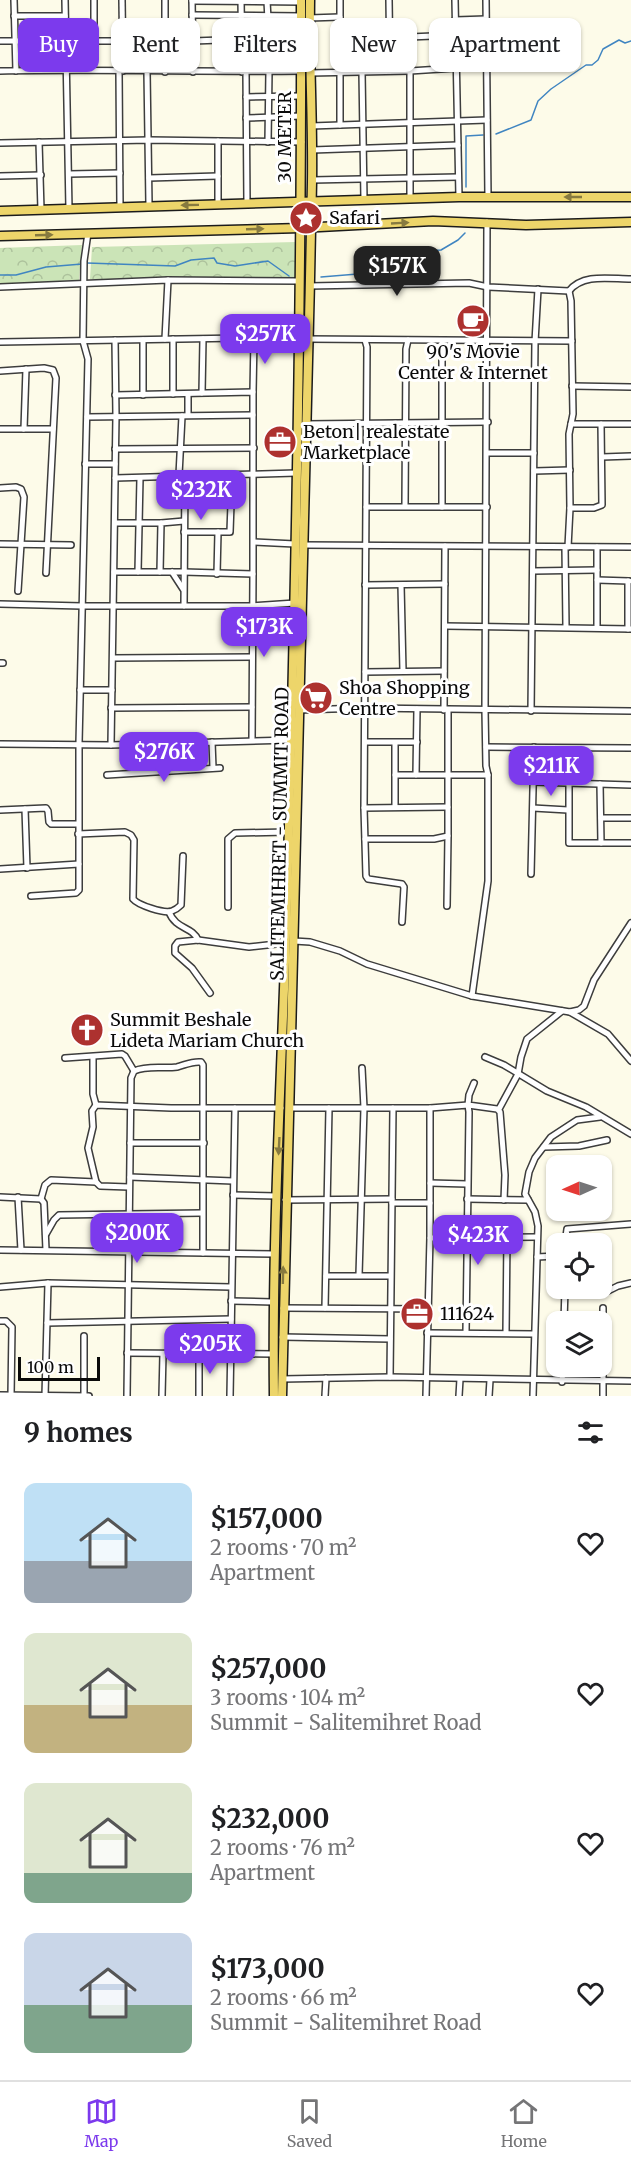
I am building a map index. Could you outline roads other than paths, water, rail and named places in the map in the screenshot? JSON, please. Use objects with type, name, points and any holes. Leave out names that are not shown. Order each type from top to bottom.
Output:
[{"type":"main road","name":"30 METER","points":[[304,1],[305,17]]},
{"type":"main road","name":"30 METER","points":[[299,280],[301,96],[306,72]]},
{"type":"main road","name":"30 METER","points":[[306,72],[312,150],[311,202]]},
{"type":"main road","points":[[0,211],[459,197],[631,197]]},
{"type":"main road","points":[[311,202],[312,228]]},
{"type":"main road","points":[[0,236],[312,228],[433,221],[526,225],[631,222]]},
{"type":"main road","name":"SALITEMIHRET - SUMMIT ROAD","points":[[302,335],[309,286],[312,228]]},
{"type":"main road","name":"SALITEMIHRET - SUMMIT ROAD","points":[[285,1108],[298,710],[299,545],[306,424],[299,280]]},
{"type":"main road","points":[[299,545],[296,473],[302,335]]},
{"type":"main road","points":[[290,939],[288,832],[298,603]]},
{"type":"main road","points":[[282,1396],[281,1198],[285,1108]]},
{"type":"main road","points":[[274,1396],[274,1254],[281,1198]]},
{"type":"street","points":[[0,71],[16,71],[14,0]]},
{"type":"street","points":[[14,16],[65,16],[65,0]]},
{"type":"street","points":[[94,0],[94,18]]},
{"type":"street","points":[[122,0],[122,18]]},
{"type":"street","points":[[165,0],[165,18]]},
{"type":"street","points":[[192,18],[192,0],[304,1]]},
{"type":"street","points":[[192,15],[340,17],[340,0]]},
{"type":"street","points":[[389,0],[390,18]]},
{"type":"street","points":[[455,0],[455,18]]},
{"type":"street","points":[[486,0],[486,18]]},
{"type":"street","points":[[241,1],[241,18]]},
{"type":"street","points":[[267,1],[268,18]]},
{"type":"street","points":[[0,41],[18,41]]},
{"type":"street","points":[[67,72],[69,209]]},
{"type":"street","points":[[120,207],[121,72]]},
{"type":"street","points":[[147,72],[149,206]]},
{"type":"street","points":[[244,72],[247,204]]},
{"type":"street","points":[[268,142],[269,72]]},
{"type":"street","points":[[340,72],[340,125]]},
{"type":"street","points":[[362,72],[364,200]]},
{"type":"street","points":[[410,72],[411,199]]},
{"type":"street","points":[[457,72],[459,197]]},
{"type":"street","points":[[487,72],[488,197]]},
{"type":"street","points":[[246,97],[301,96]]},
{"type":"street","points":[[246,118],[301,116]]},
{"type":"street","points":[[311,126],[488,120]]},
{"type":"street","points":[[0,143],[149,140],[302,142]]},
{"type":"street","points":[[218,141],[218,204]]},
{"type":"street","points":[[39,142],[40,210]]},
{"type":"street","points":[[312,150],[458,145]]},
{"type":"street","points":[[69,174],[120,173]]},
{"type":"street","points":[[0,176],[40,175]]},
{"type":"street","points":[[149,178],[218,176]]},
{"type":"street","points":[[312,180],[458,177]]},
{"type":"street","points":[[472,996],[488,881],[488,775],[485,710],[488,453],[487,222]]},
{"type":"street","points":[[31,896],[78,892],[88,359],[83,341],[84,261],[88,233]]},
{"type":"street","points":[[569,291],[574,285],[586,279],[631,279]]},
{"type":"street","points":[[0,287],[168,280],[299,280]]},
{"type":"street","points":[[165,339],[168,280]]},
{"type":"street","points":[[309,286],[469,283],[488,287],[569,291]]},
{"type":"street","points":[[531,711],[535,342],[538,290]]},
{"type":"street","points":[[566,627],[565,570],[573,419],[569,291]]},
{"type":"street","points":[[0,342],[254,338],[302,335],[365,340],[572,341]]},
{"type":"street","points":[[252,740],[254,338]]},
{"type":"street","points":[[173,339],[173,394]]},
{"type":"street","points":[[202,393],[204,339]]},
{"type":"street","points":[[111,745],[116,340]]},
{"type":"street","points":[[143,340],[143,395]]},
{"type":"street","points":[[365,340],[367,346],[364,672],[366,876],[368,879],[402,884],[404,887],[402,922]]},
{"type":"street","points":[[405,506],[406,349],[408,340]]},
{"type":"street","points":[[442,341],[442,507]]},
{"type":"street","points":[[0,371],[44,368],[53,370],[56,378],[46,573]]},
{"type":"street","points":[[24,429],[26,369]]},
{"type":"street","points":[[572,386],[631,387]]},
{"type":"street","points":[[116,395],[253,392]]},
{"type":"street","points":[[184,606],[184,505],[181,448],[188,394]]},
{"type":"street","points":[[87,417],[253,415]]},
{"type":"street","points":[[306,424],[488,422]]},
{"type":"street","points":[[571,424],[631,424]]},
{"type":"street","points":[[570,508],[594,508],[602,505],[601,424]]},
{"type":"street","points":[[0,429],[53,429]]},
{"type":"street","points":[[115,449],[254,448]]},
{"type":"street","points":[[488,453],[534,453]]},
{"type":"street","points":[[602,457],[631,456]]},
{"type":"street","points":[[85,464],[116,464]]},
{"type":"street","points":[[534,471],[570,470]]},
{"type":"street","points":[[116,478],[296,473]]},
{"type":"street","points":[[184,532],[231,530],[232,474]]},
{"type":"street","points":[[138,572],[140,478]]},
{"type":"street","points":[[0,488],[16,487],[21,489],[24,497],[18,591]]},
{"type":"street","points":[[184,505],[230,505]]},
{"type":"street","points":[[366,507],[487,507]]},
{"type":"street","points":[[115,523],[184,521]]},
{"type":"street","points":[[160,572],[161,523]]},
{"type":"street","points":[[217,574],[218,532]]},
{"type":"street","points":[[254,542],[366,546],[631,547]]},
{"type":"street","points":[[0,544],[70,545]]},
{"type":"street","points":[[445,546],[447,906]]},
{"type":"street","points":[[597,547],[597,627]]},
{"type":"street","points":[[533,571],[597,570]]},
{"type":"street","points":[[114,572],[253,574]]},
{"type":"street","points":[[172,572],[184,591]]},
{"type":"street","points":[[445,626],[630,629],[630,581],[597,580]]},
{"type":"street","points":[[366,585],[445,585]]},
{"type":"street","points":[[401,585],[403,671]]},
{"type":"street","points":[[0,604],[252,606],[298,603]]},
{"type":"street","points":[[113,658],[252,657]]},
{"type":"street","points":[[364,672],[444,671]]},
{"type":"street","points":[[80,690],[112,690]]},
{"type":"street","points":[[111,708],[252,706]]},
{"type":"street","points":[[298,710],[365,708],[631,711]]},
{"type":"street","points":[[416,775],[417,709]]},
{"type":"street","points":[[0,744],[111,745],[291,740]]},
{"type":"street","points":[[107,775],[217,768],[212,742]]},
{"type":"street","points":[[364,742],[417,742]]},
{"type":"street","points":[[395,743],[395,807]]},
{"type":"street","points":[[486,747],[631,748]]},
{"type":"street","points":[[531,874],[534,747]]},
{"type":"street","points":[[395,775],[488,775]]},
{"type":"street","points":[[533,782],[631,785]]},
{"type":"street","points":[[569,784],[569,843],[631,843]]},
{"type":"street","points":[[600,784],[601,843]]},
{"type":"street","points":[[364,808],[448,807]]},
{"type":"street","points":[[533,808],[568,810]]},
{"type":"street","points":[[25,809],[27,868]]},
{"type":"street","points":[[0,810],[48,809],[51,824],[78,824]]},
{"type":"street","points":[[601,818],[631,818]]},
{"type":"street","points":[[78,834],[125,832],[131,835],[134,840],[133,894],[135,903],[169,912],[180,905],[183,856]]},
{"type":"street","points":[[228,907],[228,839],[231,835],[288,832]]},
{"type":"street","points":[[365,839],[434,839],[448,836]]},
{"type":"street","points":[[0,869],[79,864]]},
{"type":"street","points":[[169,912],[174,922],[196,935],[198,940]]},
{"type":"street","points":[[210,993],[192,968],[175,953],[175,946],[178,942],[198,940],[249,947],[290,939],[310,942],[340,951],[367,964],[472,996],[570,1012],[584,1006],[594,980],[631,924]]},
{"type":"street","points":[[504,1200],[505,1175],[498,1109],[518,1074],[527,1039],[562,1011]]},
{"type":"street","points":[[570,1012],[608,1034],[631,1061]]},
{"type":"street","points":[[64,1058],[122,1054],[134,1071]]},
{"type":"street","points":[[93,1057],[93,1094],[96,1105],[92,1111],[93,1128],[88,1148],[96,1182],[100,1186],[129,1187]]},
{"type":"street","points":[[485,1057],[504,1065],[536,1085],[575,1102],[631,1134]]},
{"type":"street","points":[[127,1396],[131,1078],[134,1071],[141,1068],[177,1067],[201,1062],[204,1073],[203,1253]]},
{"type":"street","points":[[360,1275],[364,1108],[362,1068]]},
{"type":"street","points":[[466,1332],[468,1105],[474,1083]]},
{"type":"street","points":[[96,1105],[430,1108],[468,1105],[498,1109]]},
{"type":"street","points":[[231,1396],[231,1287],[236,1108]]},
{"type":"street","points":[[325,1308],[328,1108]]},
{"type":"street","points":[[390,1377],[393,1108]]},
{"type":"street","points":[[426,1396],[430,1238],[430,1108]]},
{"type":"street","points":[[533,1396],[537,1237],[535,1212],[528,1200],[525,1188],[535,1158],[551,1137],[578,1120],[600,1117]]},
{"type":"street","points":[[544,1147],[585,1145],[607,1140]]},
{"type":"street","points":[[130,1143],[204,1143]]},
{"type":"street","points":[[129,1177],[233,1181]]},
{"type":"street","points":[[46,1250],[44,1203],[41,1199],[45,1185],[51,1180],[96,1182]]},
{"type":"street","points":[[430,1183],[467,1184]]},
{"type":"street","points":[[233,1196],[430,1203]]},
{"type":"street","points":[[0,1197],[41,1199]]},
{"type":"street","points":[[18,1197],[21,1250]]},
{"type":"street","points":[[467,1199],[528,1200]]},
{"type":"street","points":[[46,1234],[59,1215],[202,1213]]},
{"type":"street","points":[[566,1233],[567,1229],[631,1224]]},
{"type":"street","points":[[506,1333],[507,1237]]},
{"type":"street","points":[[430,1238],[537,1237]]},
{"type":"street","points":[[0,1250],[274,1254]]},
{"type":"street","points":[[537,1257],[546,1257]]},
{"type":"street","points":[[326,1276],[390,1276]]},
{"type":"street","points":[[0,1287],[48,1283],[231,1287]]},
{"type":"street","points":[[45,1396],[48,1283]]},
{"type":"street","points":[[612,1289],[631,1283]]},
{"type":"street","points":[[231,1301],[273,1302]]},
{"type":"street","points":[[283,1308],[427,1309]]},
{"type":"street","points":[[603,1308],[603,1396]]},
{"type":"street","points":[[47,1323],[231,1319]]},
{"type":"street","points":[[0,1322],[6,1321],[12,1327],[11,1395]]},
{"type":"street","points":[[428,1333],[534,1334]]},
{"type":"street","points":[[84,1336],[84,1396]]},
{"type":"street","points":[[282,1337],[390,1339]]},
{"type":"street","points":[[127,1353],[273,1354]]},
{"type":"street","points":[[162,1396],[163,1354]]},
{"type":"street","points":[[199,1354],[199,1396]]},
{"type":"street","points":[[282,1379],[390,1377],[562,1382],[631,1381]]},
{"type":"street","points":[[562,1377],[562,1382]]},
{"type":"street","points":[[325,1396],[326,1378]]},
{"type":"street","points":[[459,1396],[460,1379]]},
{"type":"street","points":[[489,1396],[490,1380]]},
{"type":"street","points":[[0,1395],[89,1396]]},
{"type":"waterway","points":[[496,134],[531,120],[538,101],[586,65],[592,65],[598,60],[603,49],[619,40],[625,43],[631,41]]},
{"type":"waterway","points":[[466,187],[466,136],[483,135]]},
{"type":"waterway","points":[[321,277],[394,271],[422,251],[441,250],[465,233]]},
{"type":"waterway","points":[[87,263],[175,266],[191,260],[214,258],[217,263],[235,266],[268,261],[289,276]]},
{"type":"waterway","points":[[0,275],[16,275],[46,267],[82,264]]},
{"type":"place","name":"Safari","points":[[306,218]]},
{"type":"place","name":"90's Movie Center & Internet","points":[[473,321]]},
{"type":"place","name":"Beton| realestate Marketplace","points":[[280,442]]},
{"type":"place","name":"Shoa Shopping Centre","points":[[316,698]]},
{"type":"place","name":"Summit Beshale Lideta Mariam Church","points":[[87,1030]]},
{"type":"place","name":"111624","points":[[417,1314]]}]
